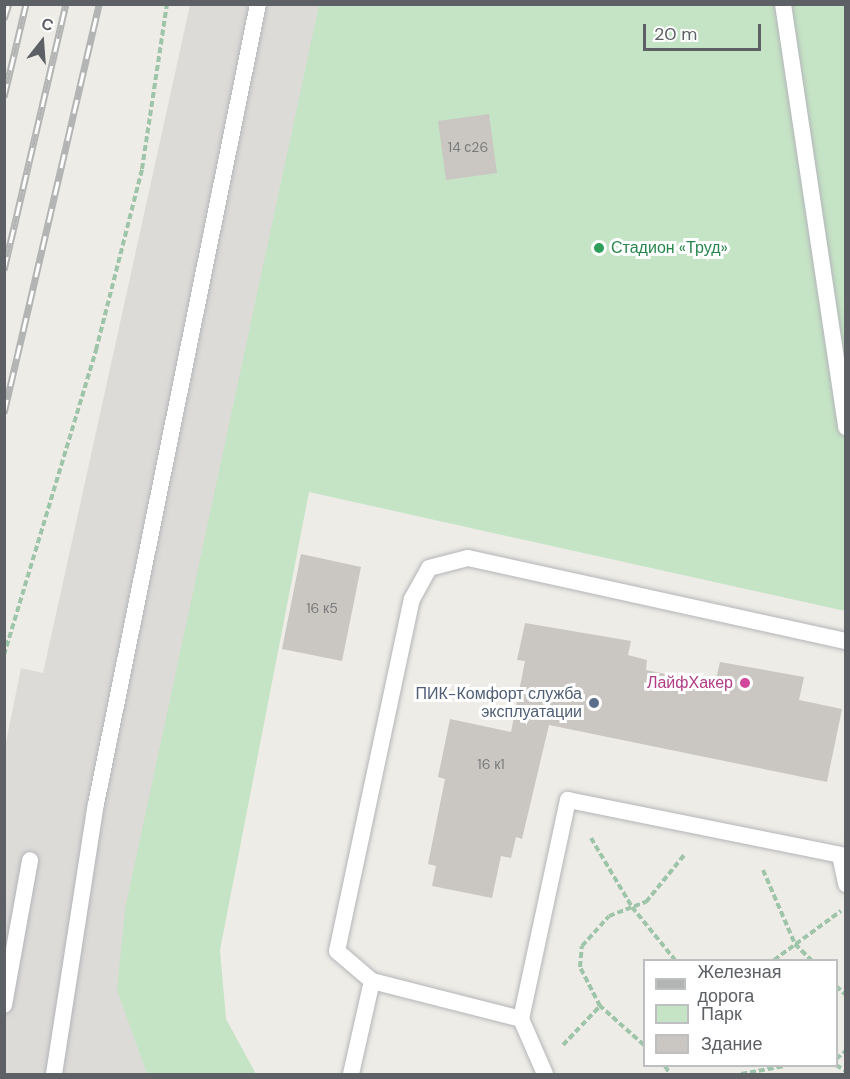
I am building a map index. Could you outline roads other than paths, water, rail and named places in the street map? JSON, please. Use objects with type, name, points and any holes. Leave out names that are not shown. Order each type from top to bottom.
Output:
[{"type":"lane","points":[[54,1074],[96,804],[258,4]]},
{"type":"lane","points":[[783,4],[846,427]]},
{"type":"lane","points":[[521,1019],[372,981],[337,951],[412,599],[429,568],[468,558],[846,641]]},
{"type":"lane","points":[[543,1071],[521,1019],[568,800],[840,855],[846,884]]},
{"type":"lane","points":[[4,1005],[30,860]]},
{"type":"lane","points":[[351,1074],[372,981]]},
{"type":"railway","points":[[4,19],[9,4]]},
{"type":"railway","points":[[4,97],[26,4]]},
{"type":"railway","points":[[4,270],[66,4]]},
{"type":"railway","points":[[4,413],[99,4]]},
{"type":"place","name":"Стадион «Труд»","points":[[599,248]]},
{"type":"place","name":"ЛайфХакер","points":[[745,683]]},
{"type":"place","name":"ПИК-Комфорт служба эксплуатации","points":[[594,703]]}]
